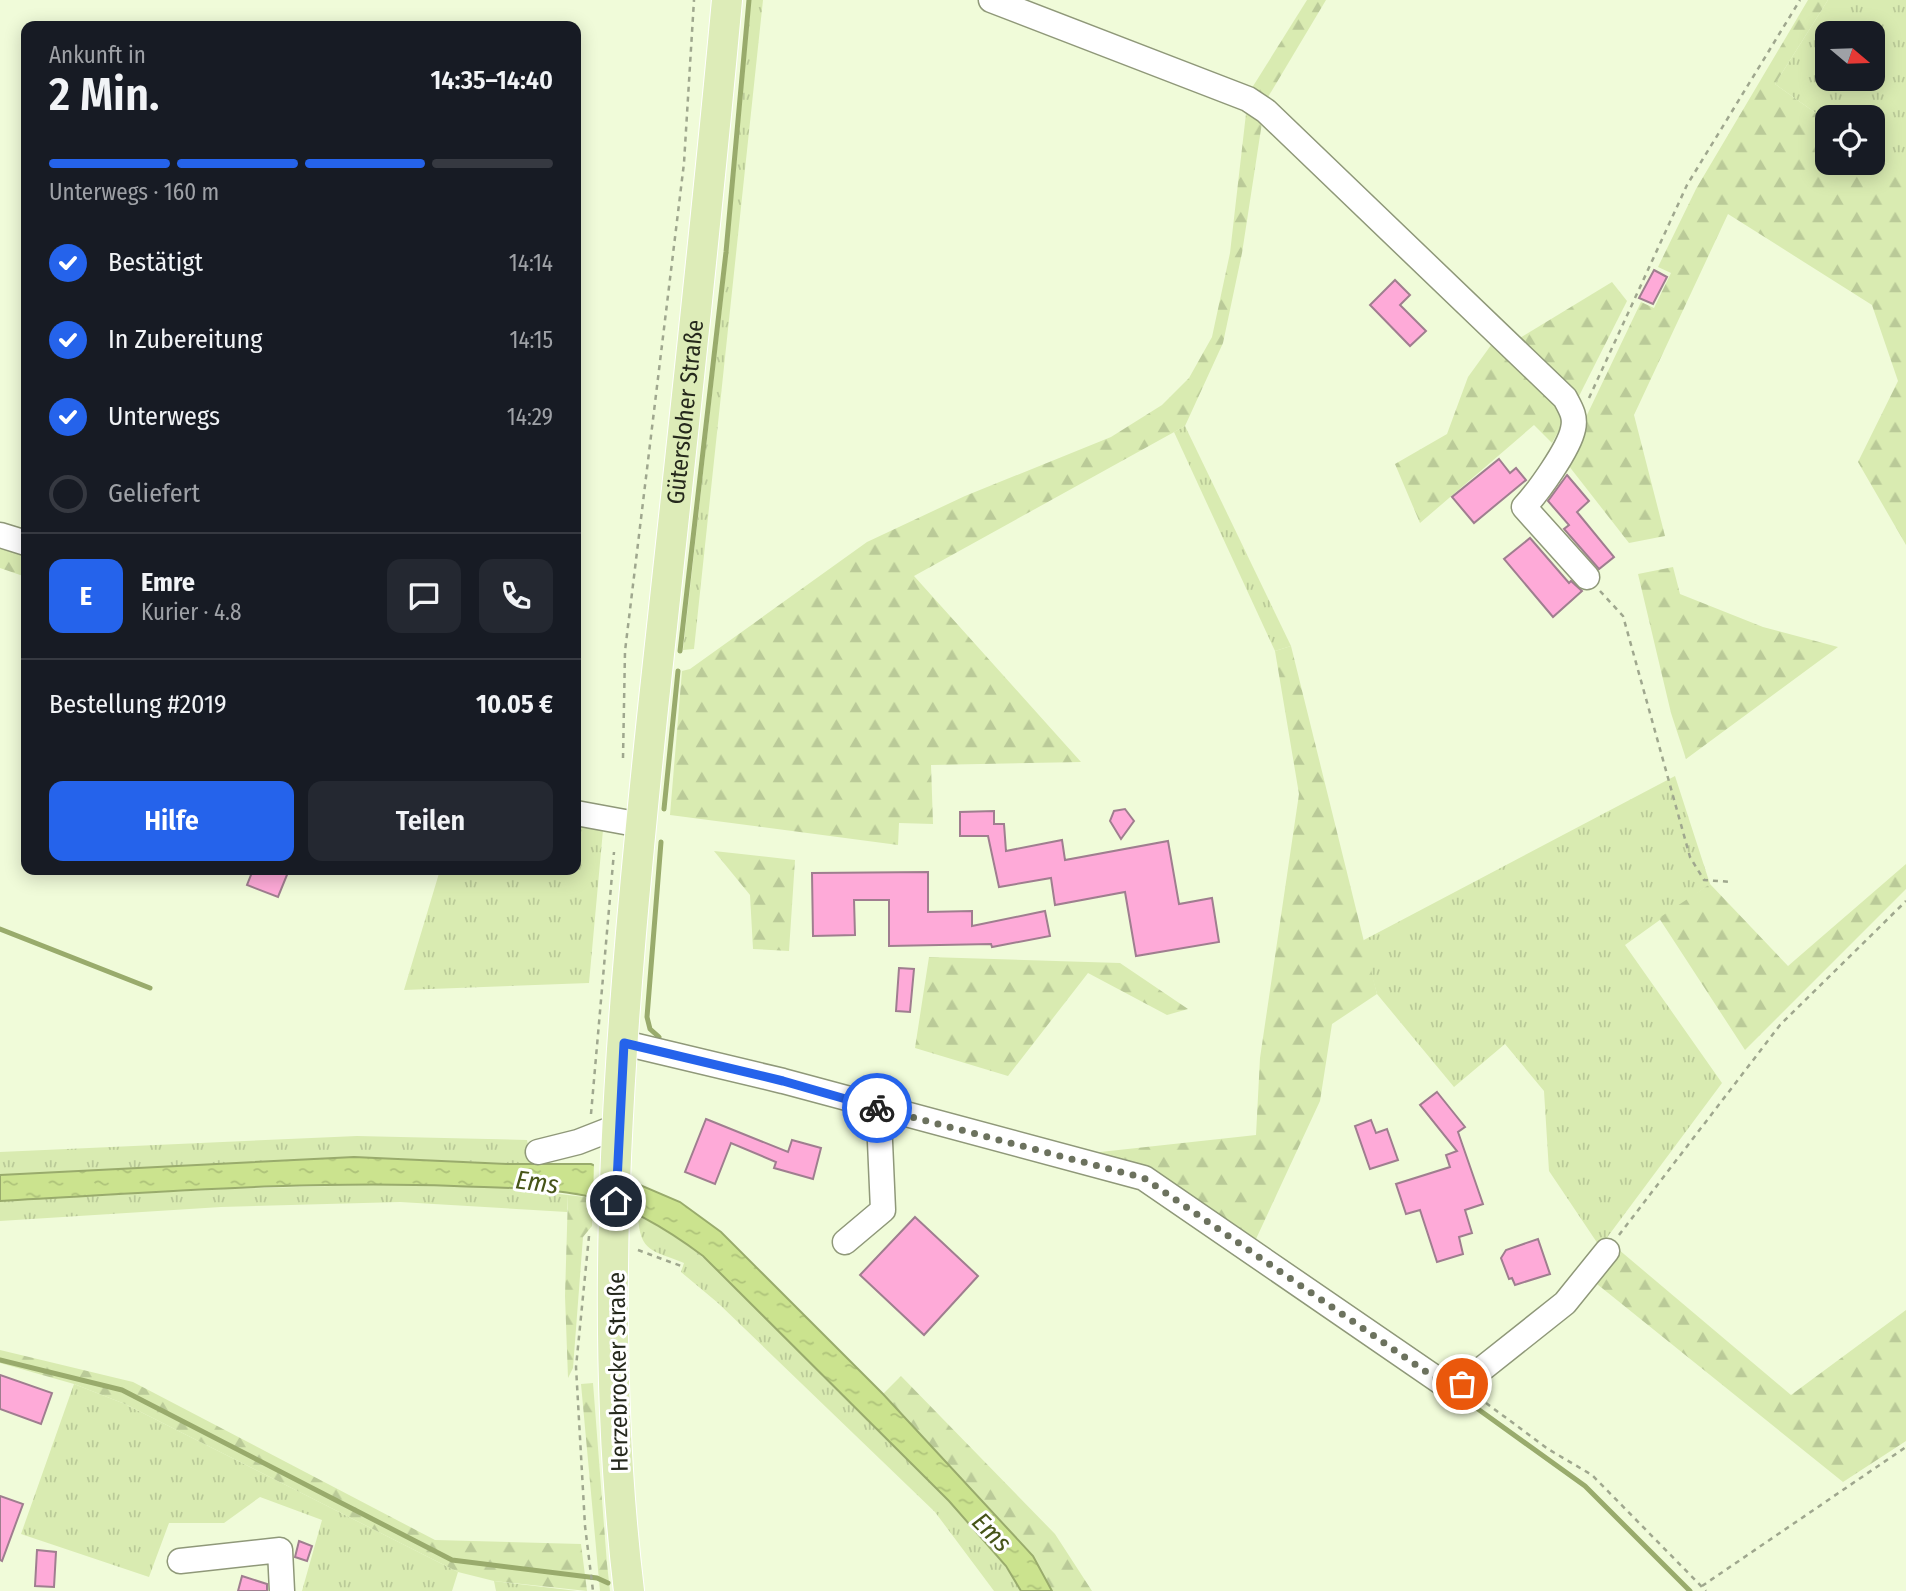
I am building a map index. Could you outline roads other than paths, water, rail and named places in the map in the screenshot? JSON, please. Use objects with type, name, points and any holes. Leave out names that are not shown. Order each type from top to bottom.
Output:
[{"type":"main road","name":"Gütersloher Straße","points":[[618,1139],[641,825],[704,254],[727,0]]},
{"type":"main road","name":"Herzebrocker Straße","points":[[618,1139],[609,1231],[615,1286],[616,1391],[629,1591]]},
{"type":"street","points":[[991,0],[1248,99],[1266,111],[1565,398],[1574,413],[1573,430],[1540,491],[1524,507],[1587,577]]},
{"type":"street","points":[[0,535],[21,542]]},
{"type":"street","points":[[581,814],[641,825]]},
{"type":"street","points":[[624,1043],[783,1081],[1144,1178],[1441,1382],[1462,1384],[1565,1303],[1607,1251]]},
{"type":"street","points":[[845,1241],[883,1210],[879,1119],[882,1109]]},
{"type":"street","points":[[538,1152],[578,1142],[618,1139]]},
{"type":"street","points":[[180,1561],[280,1550],[282,1591]]},
{"type":"water","name":"Ems","points":[[354,1157],[507,1164],[591,1164],[680,1202],[721,1232],[883,1394],[1033,1556],[1052,1591],[1021,1591],[1006,1566],[949,1501],[703,1256],[650,1221],[606,1201],[541,1190],[341,1185],[227,1188],[0,1201],[0,1175]]},
{"type":"waterway","points":[[680,651],[726,252],[749,0]]},
{"type":"waterway","points":[[664,809],[678,671]]},
{"type":"waterway","points":[[659,1037],[650,1029],[647,1017],[661,842]]},
{"type":"waterway","points":[[0,929],[150,988]]},
{"type":"waterway","points":[[0,1360],[122,1390],[452,1560],[597,1578],[608,1583]]},
{"type":"waterway","points":[[1464,1399],[1585,1486],[1690,1591]]}]
